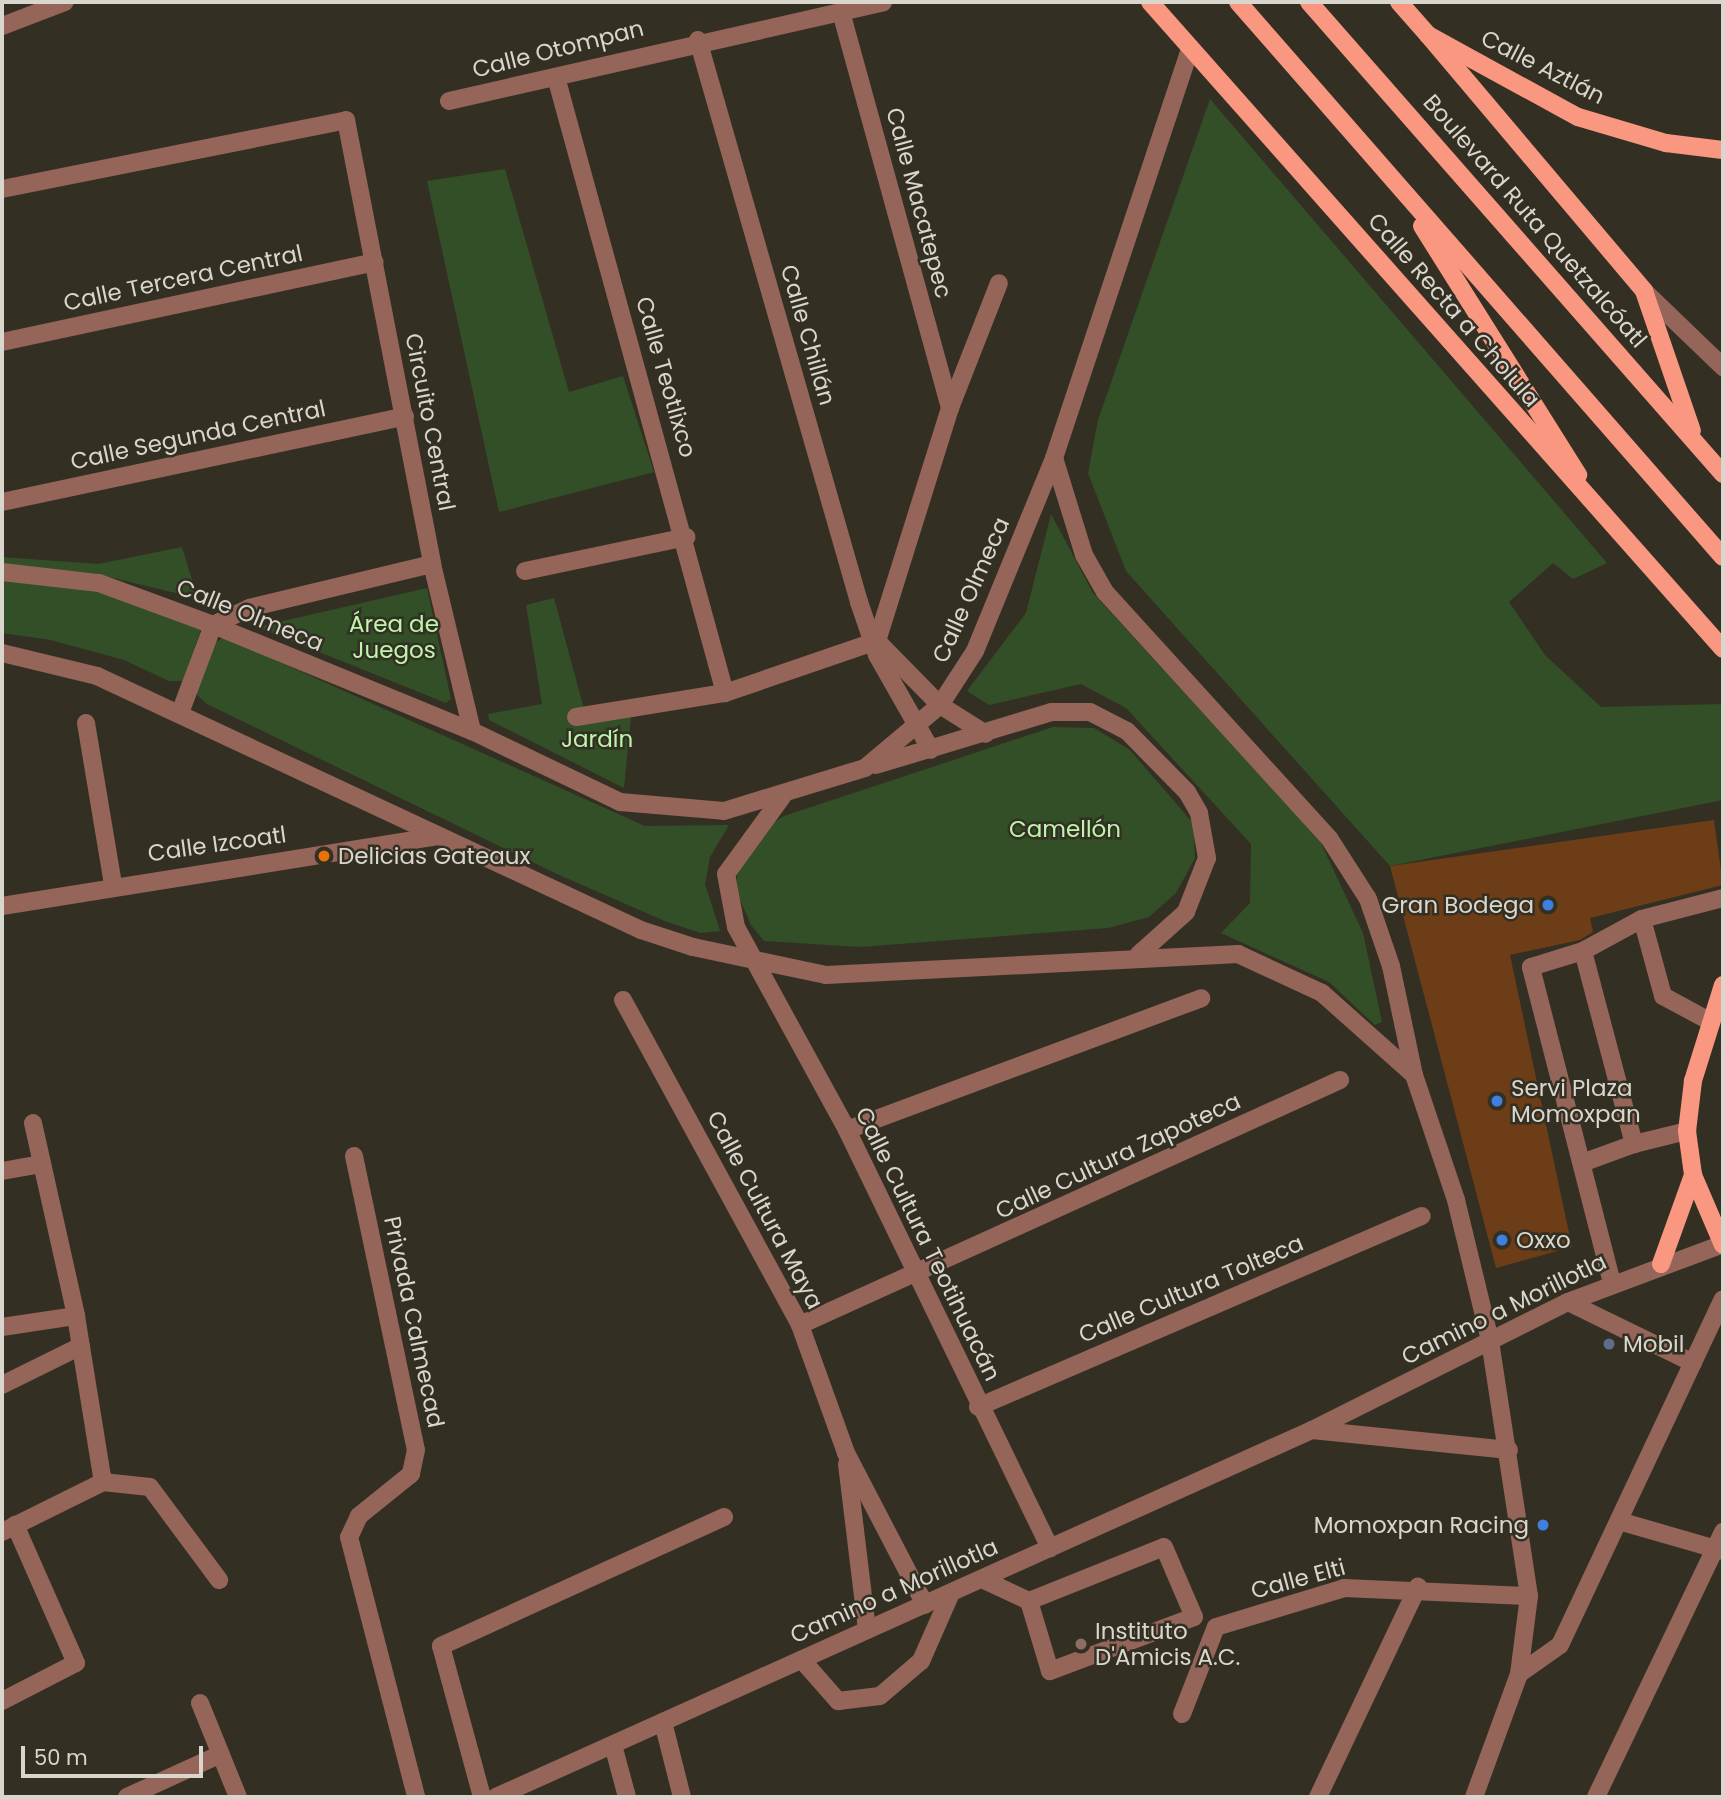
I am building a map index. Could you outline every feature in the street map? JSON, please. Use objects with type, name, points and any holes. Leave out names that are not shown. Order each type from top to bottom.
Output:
[{"type":"main road","name":"Calle Recta a Cholula","points":[[1150,2],[1723,649]]},
{"type":"main road","name":"Calle Recta a Cholula","points":[[1238,2],[1723,558]]},
{"type":"main road","name":"Boulevard Ruta Quetzalcóatl","points":[[1309,2],[1723,474]]},
{"type":"main road","name":"Calle Aztlán","points":[[1399,2],[1428,35],[1578,117],[1666,143],[1723,150]]},
{"type":"main road","points":[[1428,35],[1644,291],[1695,441]]},
{"type":"main road","points":[[1392,178],[1606,519]]},
{"type":"main road","points":[[1723,985],[1711,1022],[1686,1131],[1693,1175],[1723,1245]]},
{"type":"main road","points":[[1661,1264],[1693,1175]]},
{"type":"street","points":[[2,26],[65,2]]},
{"type":"street","name":"Calle Otompan","points":[[449,101],[556,77],[698,40],[883,2]]},
{"type":"street","name":"Calle Macatepec","points":[[841,12],[950,408]]},
{"type":"street","name":"Calle Chillán","points":[[698,40],[859,602],[877,641],[940,705],[986,734]]},
{"type":"street","name":"Calle Olmeca","points":[[2,572],[99,583],[213,625],[472,731],[620,802],[724,811],[782,797],[864,768],[920,726],[940,705],[975,651],[1054,458],[1190,48]]},
{"type":"street","name":"Calle Teotlixco","points":[[556,77],[686,537],[725,693]]},
{"type":"street","name":"Circuito Central","points":[[2,189],[346,120],[432,565],[472,731]]},
{"type":"street","name":"Calle Tercera Central","points":[[2,342],[375,262]]},
{"type":"street","points":[[576,718],[725,693],[877,641],[950,408],[999,283]]},
{"type":"street","points":[[1644,291],[1723,367]]},
{"type":"street","name":"Calle Segunda Central","points":[[2,502],[405,416]]},
{"type":"street","points":[[1054,458],[1084,555],[1105,592],[1329,838],[1368,899],[1391,966],[1414,1075],[1456,1200],[1490,1340],[1529,1596],[1519,1674],[1474,1797]]},
{"type":"street","points":[[526,571],[686,537]]},
{"type":"street","points":[[180,713],[213,625],[249,608],[432,565]]},
{"type":"street","name":"Calle Chillán","points":[[877,641],[877,655],[920,726],[931,750]]},
{"type":"street","points":[[2,653],[97,676],[641,930],[758,964],[826,975],[1138,955],[1238,954],[1322,993],[1414,1075]]},
{"type":"street","points":[[864,768],[986,734],[1051,712],[1090,712],[1149,750],[1187,792],[1199,813],[1207,858],[1186,912],[1138,955]]},
{"type":"street","points":[[86,723],[113,884]]},
{"type":"street","name":"Calle Cultura Teotihuacán","points":[[782,797],[726,874],[736,927],[847,1130],[978,1407],[1050,1548]]},
{"type":"street","name":"Calle Izcoatl","points":[[2,906],[113,884],[439,836]]},
{"type":"street","points":[[1612,1283],[1531,967],[1583,951],[1642,919],[1723,898]]},
{"type":"street","points":[[1642,919],[1662,996],[1711,1022]]},
{"type":"street","points":[[1583,951],[1634,1144]]},
{"type":"street","points":[[847,1130],[1201,998]]},
{"type":"street","name":"Calle Cultura Maya","points":[[623,1000],[800,1325],[846,1453],[925,1605]]},
{"type":"street","name":"Calle Cultura Zapoteca","points":[[800,1325],[916,1276],[1340,1080]]},
{"type":"street","points":[[33,1123],[76,1316],[103,1482]]},
{"type":"street","points":[[1582,1163],[1634,1144],[1686,1131]]},
{"type":"street","name":"Privada Calmecad","points":[[354,1156],[416,1450],[411,1474],[359,1516],[349,1537],[416,1797]]},
{"type":"street","points":[[2,1171],[40,1164]]},
{"type":"street","name":"Calle Cultura Tolteca","points":[[978,1407],[1422,1216]]},
{"type":"street","name":"Camino a Morillotla","points":[[496,1797],[1312,1430],[1568,1302],[1661,1264],[1723,1245]]},
{"type":"street","points":[[1519,1674],[1560,1645],[1723,1299]]},
{"type":"street","points":[[1568,1302],[1693,1363]]},
{"type":"street","points":[[2,1326],[76,1316]]},
{"type":"street","points":[[2,1385],[81,1346]]},
{"type":"street","points":[[1312,1430],[1508,1450]]},
{"type":"street","name":"Calle Cultura Maya","points":[[846,1453],[867,1630]]},
{"type":"street","points":[[2,1701],[76,1663],[8,1529],[103,1482],[150,1487],[219,1580]]},
{"type":"street","points":[[482,1797],[441,1646],[724,1517]]},
{"type":"street","points":[[1596,1797],[1721,1544],[1619,1521]]},
{"type":"street","points":[[982,1579],[1029,1601],[1164,1547],[1194,1616],[1051,1671],[1029,1601]]},
{"type":"street","points":[[1318,1797],[1418,1586]]},
{"type":"street","name":"Calle Elti","points":[[1182,1714],[1216,1627],[1344,1588],[1418,1586],[1529,1596]]},
{"type":"street","points":[[802,1660],[838,1702],[880,1696],[921,1661],[951,1593]]},
{"type":"street","points":[[200,1703],[238,1797]]},
{"type":"street","points":[[663,1722],[682,1797]]},
{"type":"street","points":[[613,1745],[626,1797]]},
{"type":"street","points":[[127,1797],[221,1754]]},
{"type":"green space","points":[[1210,99],[1607,563],[1573,579],[1553,563],[1509,602],[1545,655],[1601,707],[1723,704],[1723,800],[1390,866],[1126,571],[1088,473],[1098,420]]},
{"type":"green space","points":[[505,169],[569,392],[623,376],[654,472],[499,512],[427,181]]},
{"type":"green space","points":[[1051,514],[1093,593],[1320,841],[1363,933],[1382,1022],[1375,1025],[1329,982],[1221,933],[1250,903],[1251,844],[1126,708],[1081,684],[989,705],[967,691],[1026,613]]},
{"type":"green space","points":[[182,547],[196,593],[188,596],[101,575],[2,564],[2,557],[98,564]]},
{"type":"green space","points":[[2,578],[112,592],[201,629],[183,681],[169,681],[124,660],[51,640],[2,633]]},
{"type":"green space","name":"Área de Juegos","points":[[427,588],[451,699],[446,703],[257,627]]},
{"type":"green space","name":"Jardín","points":[[554,598],[584,709],[632,706],[624,788],[489,720],[488,714],[542,704],[526,605]]},
{"type":"green space","points":[[224,637],[645,826],[729,825],[710,857],[705,884],[720,931],[701,933],[667,922],[557,874],[207,704],[196,694],[212,645]]},
{"type":"green space","name":"Camellón","points":[[1053,727],[1094,728],[1130,750],[1193,823],[1195,858],[1176,893],[1149,917],[1108,928],[860,947],[764,941],[751,925],[735,888],[740,859],[760,831],[784,816]]},
{"type":"building","name":"Servi Plaza Momoxpan","points":[[1714,820],[1723,885],[1590,918],[1593,932],[1580,940],[1510,955],[1572,1247],[1496,1268],[1390,866]]},
{"type":"place","name":"Delicias Gateaux","points":[[324,856]]},
{"type":"place","name":"Gran Bodega","points":[[1548,905]]},
{"type":"place","name":"Servi Plaza Momoxpan","points":[[1497,1101]]},
{"type":"place","name":"Oxxo","points":[[1502,1240]]},
{"type":"place","name":"Mobil","points":[[1609,1344]]},
{"type":"place","name":"Momoxpan Racing","points":[[1543,1525]]},
{"type":"place","name":"Instituto D'Amicis A.C.","points":[[1081,1644]]}]
